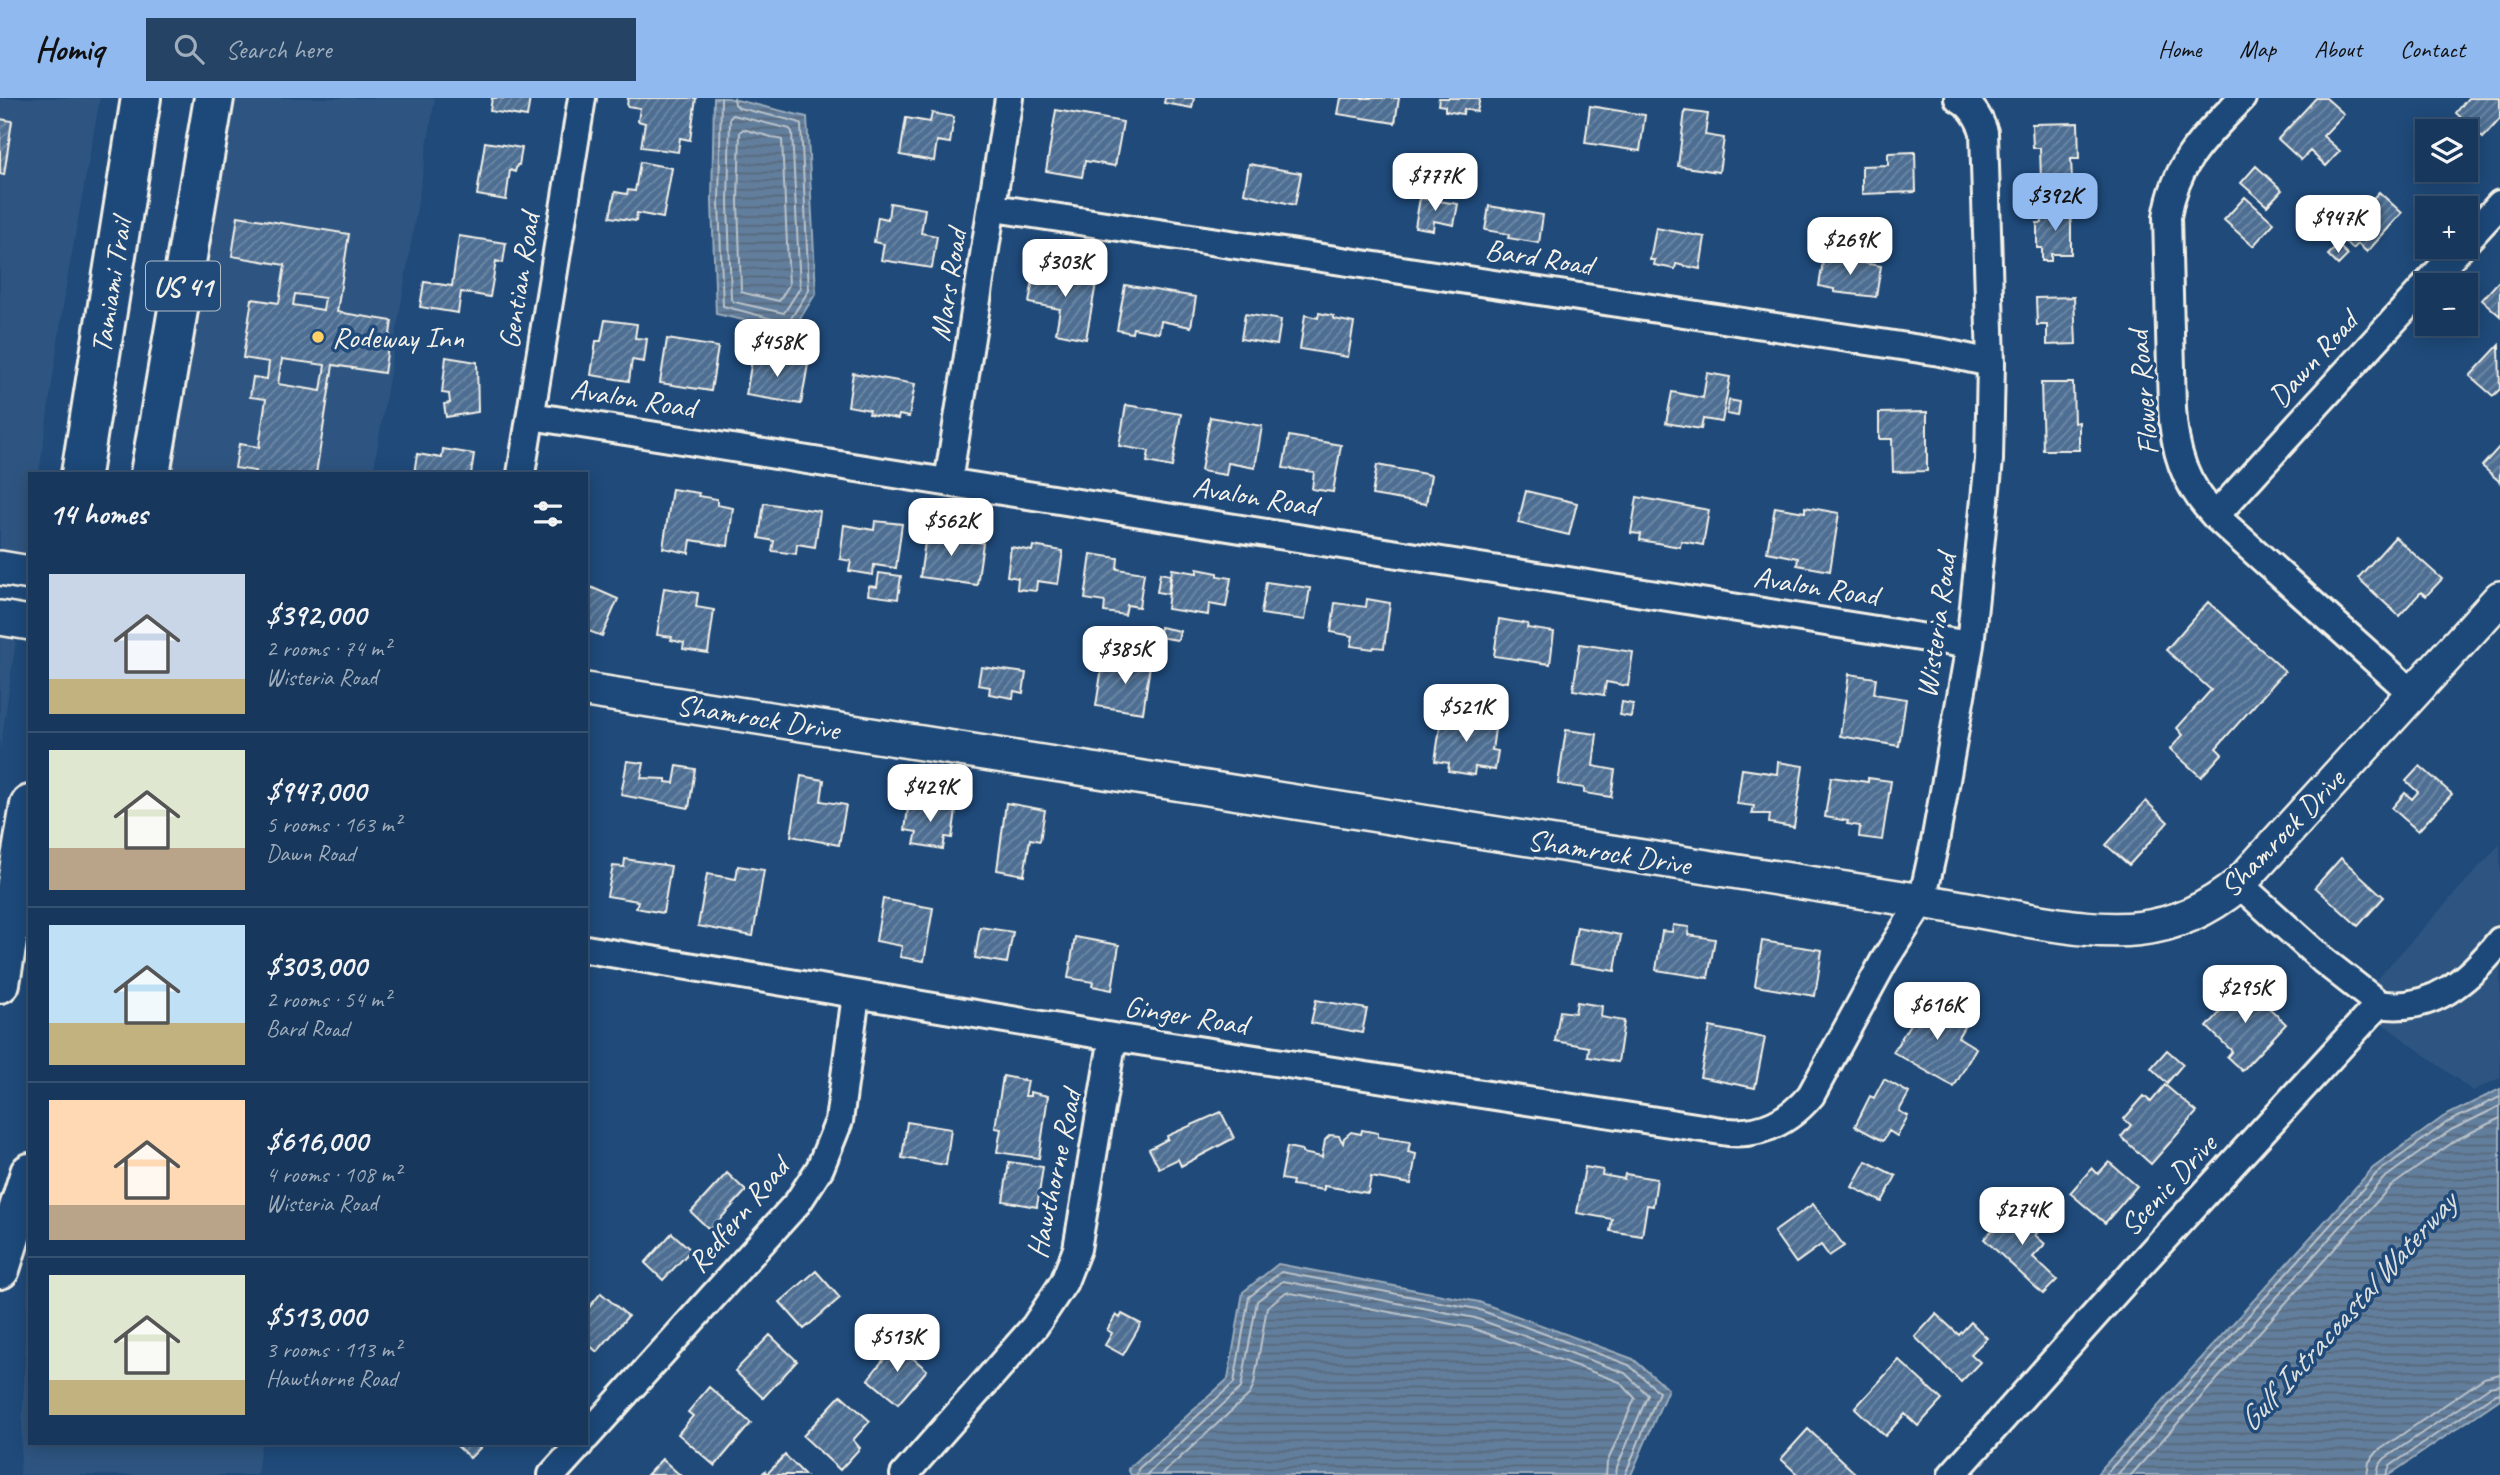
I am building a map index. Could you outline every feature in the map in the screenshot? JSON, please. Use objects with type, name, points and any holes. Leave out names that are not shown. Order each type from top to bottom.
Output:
[{"type":"main road","name":"Tamiami Trail","points":[[81,472],[141,98]]},
{"type":"main road","name":"US 41","points":[[150,472],[214,98]]},
{"type":"main road","points":[[0,983],[28,817]]},
{"type":"main road","points":[[0,1269],[28,1179]]},
{"type":"street","name":"Gentian Road","points":[[521,472],[582,98]]},
{"type":"street","name":"Mars Road","points":[[948,482],[994,208],[1009,98]]},
{"type":"street","name":"Wisteria Road","points":[[1776,1125],[1798,1110],[1811,1095],[1884,961],[1922,901],[1970,645],[1989,460],[1991,363],[1984,131],[1973,110],[1958,98]]},
{"type":"street","name":"Flower Road","points":[[2242,98],[2200,142],[2186,161],[2170,199],[2167,217],[2173,431],[2188,480],[2198,498],[2413,694]]},
{"type":"street","points":[[2478,228],[2500,204]]},
{"type":"street","name":"Bard Road","points":[[994,208],[1940,352],[1991,363]]},
{"type":"street","name":"Dawn Road","points":[[2215,516],[2450,259]]},
{"type":"street","name":"Avalon Road","points":[[531,416],[1970,645]]},
{"type":"street","points":[[0,568],[28,573]]},
{"type":"street","name":"Shamrock Drive","points":[[588,690],[1922,901],[2069,927],[2118,931],[2161,925],[2183,918],[2204,909],[2239,884],[2500,598]]},
{"type":"street","points":[[0,618],[28,623]]},
{"type":"street","points":[[2239,884],[2325,961],[2379,1004],[2396,1007],[2423,1003],[2447,992],[2470,975],[2500,941]]},
{"type":"street","name":"Ginger Road","points":[[588,949],[1113,1037],[1728,1132],[1745,1134],[1776,1125]]},
{"type":"street","name":"Redfern Road","points":[[588,1435],[799,1202],[820,1168],[839,1121],[856,995]]},
{"type":"street","name":"Scenic Drive","points":[[1952,1475],[2379,1004]]},
{"type":"street","name":"Hawthorne Road","points":[[904,1475],[1035,1326],[1064,1282],[1077,1249],[1113,1037]]},
{"type":"street","points":[[552,1475],[579,1445]]},
{"type":"shaded area","points":[[0,98],[100,98],[66,286],[39,472],[28,472],[27,560],[0,555]]},
{"type":"shaded area","points":[[229,98],[435,98],[373,472],[163,472]]},
{"type":"shaded area","points":[[0,631],[17,634],[0,751]]},
{"type":"shaded area","points":[[2500,844],[2500,1078],[2473,1091],[2355,1003]]},
{"type":"shaded area","points":[[28,1289],[28,1445],[261,1445],[257,1475],[20,1475]]},
{"type":"water","points":[[714,98],[728,98],[807,117],[816,293],[792,331],[716,314],[712,202]]},
{"type":"water","name":"Gulf Intracoastal Waterway","points":[[2500,1089],[2500,1399],[2389,1475],[2096,1475],[2373,1168],[2443,1117]]},
{"type":"water","points":[[1278,1264],[1479,1302],[1633,1359],[1668,1389],[1631,1475],[1131,1475],[1128,1469],[1228,1379],[1243,1292]]},
{"type":"building","points":[[492,98],[530,98],[527,117],[490,111]]},
{"type":"building","points":[[628,98],[696,98],[690,140],[680,138],[678,152],[641,147],[645,123],[638,121],[640,108],[627,106]]},
{"type":"building","points":[[1165,98],[1194,98],[1192,108],[1164,103]]},
{"type":"building","points":[[1341,98],[1399,98],[1395,123],[1338,114]]},
{"type":"building","points":[[1439,98],[1480,98],[1477,112],[1464,109],[1463,114],[1445,111],[1445,106],[1438,105]]},
{"type":"building","points":[[2316,98],[2326,98],[2344,114],[2323,136],[2340,151],[2326,166],[2310,151],[2301,160],[2278,139]]},
{"type":"building","points":[[2468,98],[2500,98],[2500,119],[2483,138],[2478,133],[2478,119],[2462,119],[2456,113]]},
{"type":"building","points":[[1590,106],[1645,115],[1640,151],[1585,143]]},
{"type":"building","points":[[1056,110],[1123,122],[1115,166],[1085,161],[1082,177],[1046,171]]},
{"type":"building","points":[[1685,111],[1708,114],[1705,135],[1724,138],[1719,172],[1678,166]]},
{"type":"building","points":[[932,113],[954,117],[950,143],[937,141],[934,161],[900,155],[906,118],[930,122]]},
{"type":"building","points":[[0,119],[12,121],[4,175],[0,174]]},
{"type":"building","points":[[2078,123],[2079,159],[2071,159],[2072,179],[2041,180],[2040,148],[2033,148],[2032,124]]},
{"type":"building","points":[[485,142],[522,148],[519,165],[515,172],[510,170],[506,200],[477,195]]},
{"type":"building","points":[[1915,152],[1916,192],[1862,194],[1862,166],[1888,165],[1888,153]]},
{"type":"building","points":[[640,162],[672,168],[663,218],[637,213],[636,221],[610,217],[615,192],[627,194],[628,190],[635,191]]},
{"type":"building","points":[[1249,164],[1301,173],[1295,205],[1244,193]]},
{"type":"building","points":[[2256,166],[2282,190],[2267,206],[2241,183]]},
{"type":"building","points":[[2379,192],[2402,213],[2367,252],[2358,244],[2353,249],[2338,236]]},
{"type":"building","points":[[2245,197],[2274,223],[2253,246],[2224,220]]},
{"type":"building","points":[[1420,198],[1458,204],[1454,225],[1434,221],[1433,230],[1415,227]]},
{"type":"building","points":[[890,203],[925,209],[921,233],[937,236],[932,268],[881,260],[884,244],[874,242],[878,217],[888,219]]},
{"type":"building","points":[[1489,206],[1543,215],[1539,243],[1508,238],[1509,234],[1485,230]]},
{"type":"building","points":[[2042,209],[2071,209],[2071,254],[2051,254],[2051,261],[2042,261],[2042,248],[2037,248],[2037,223],[2042,223]]},
{"type":"building","name":"Rodeway Inn","points":[[238,216],[349,234],[337,312],[392,321],[384,373],[333,365],[316,472],[255,472],[235,468],[239,444],[259,447],[266,399],[250,397],[253,377],[267,379],[269,362],[243,358],[252,299],[279,303],[285,265],[232,256]],"holes":[[[295,294],[325,298],[323,310],[293,305]],[[282,359],[325,365],[321,391],[278,384]]]},
{"type":"building","points":[[1656,228],[1705,237],[1700,269],[1676,264],[1675,269],[1654,265],[1655,260],[1650,260]]},
{"type":"building","points":[[459,236],[506,243],[503,263],[496,261],[490,297],[461,292],[458,313],[420,307],[424,282],[452,286]]},
{"type":"building","points":[[2338,245],[2348,255],[2338,265],[2328,255]]},
{"type":"building","points":[[1824,256],[1881,266],[1876,297],[1834,292],[1834,289],[1819,286]]},
{"type":"building","points":[[1035,267],[1097,278],[1086,339],[1056,333],[1060,309],[1029,303]]},
{"type":"building","points":[[2498,282],[2500,283],[2500,316],[2482,300]]},
{"type":"building","points":[[1125,285],[1196,297],[1191,327],[1161,321],[1159,333],[1133,328],[1132,333],[1117,330]]},
{"type":"building","points":[[2074,297],[2076,344],[2047,345],[2047,325],[2037,325],[2036,298]]},
{"type":"building","points":[[1319,313],[1354,323],[1348,357],[1300,349],[1305,315],[1318,318]]},
{"type":"building","points":[[1245,314],[1281,320],[1277,345],[1241,339]]},
{"type":"building","points":[[605,320],[637,324],[635,338],[647,339],[644,362],[632,360],[629,381],[591,375],[596,341],[601,341]]},
{"type":"building","points":[[667,339],[718,347],[711,391],[660,383]]},
{"type":"building","points":[[2499,345],[2500,389],[2493,396],[2470,376]]},
{"type":"building","points":[[753,354],[808,364],[801,404],[746,395]]},
{"type":"building","points":[[446,357],[477,362],[478,412],[446,417],[444,404],[450,403],[449,394],[442,393]]},
{"type":"building","points":[[853,373],[915,384],[909,417],[899,415],[898,419],[869,414],[870,410],[848,406]]},
{"type":"building","points":[[1707,373],[1730,377],[1722,422],[1703,419],[1701,429],[1666,423],[1672,392],[1703,398]]},
{"type":"building","points":[[2041,383],[2073,383],[2074,423],[2079,422],[2079,450],[2043,450]]},
{"type":"building","points":[[1729,400],[1740,402],[1738,416],[1727,414]]},
{"type":"building","points":[[1126,405],[1181,414],[1172,467],[1147,462],[1149,451],[1119,446]]},
{"type":"building","points":[[1927,412],[1927,471],[1893,472],[1892,439],[1879,439],[1879,413]]},
{"type":"building","points":[[1210,417],[1262,426],[1255,468],[1228,463],[1226,475],[1201,471]]},
{"type":"building","points":[[1289,436],[1341,445],[1333,492],[1312,489],[1314,472],[1283,468]]},
{"type":"building","points":[[2500,446],[2500,482],[2482,466]]},
{"type":"building","points":[[443,449],[474,454],[471,472],[414,472],[417,454],[442,458]]},
{"type":"building","points":[[1377,465],[1431,475],[1426,504],[1372,495]]},
{"type":"building","points":[[672,489],[699,493],[698,496],[717,499],[717,505],[733,508],[728,546],[691,540],[689,553],[663,548]]},
{"type":"building","points":[[1526,491],[1577,503],[1569,535],[1518,523]]},
{"type":"building","points":[[1637,497],[1709,510],[1703,545],[1681,541],[1680,547],[1640,540],[1641,534],[1631,533]]},
{"type":"building","points":[[764,503],[820,511],[815,547],[797,544],[796,554],[772,551],[774,541],[759,538]]},
{"type":"building","points":[[1775,507],[1805,512],[1805,507],[1839,513],[1830,571],[1797,565],[1798,558],[1767,552]]},
{"type":"building","points":[[875,521],[902,524],[896,568],[874,565],[873,575],[849,571],[851,561],[840,559],[844,525],[874,530]]},
{"type":"building","points":[[927,528],[958,533],[957,539],[983,543],[977,585],[920,577]]},
{"type":"building","points":[[2395,537],[2442,579],[2426,596],[2421,592],[2399,616],[2358,578]]},
{"type":"building","points":[[1033,546],[1063,551],[1058,584],[1037,581],[1036,591],[1017,589],[1018,578],[1007,576],[1011,547],[1032,551]]},
{"type":"building","points":[[1091,554],[1118,558],[1117,569],[1144,573],[1139,607],[1127,605],[1125,615],[1104,612],[1105,602],[1085,599]]},
{"type":"building","points":[[1172,569],[1197,573],[1197,569],[1231,578],[1226,607],[1209,604],[1208,615],[1167,609]]},
{"type":"building","points":[[879,573],[901,576],[898,599],[868,595],[869,586],[877,587]]},
{"type":"building","points":[[1160,573],[1170,575],[1168,594],[1157,592]]},
{"type":"building","points":[[1266,582],[1310,588],[1305,620],[1261,614]]},
{"type":"building","points":[[588,586],[618,599],[602,636],[588,631]]},
{"type":"building","points":[[664,588],[698,593],[696,607],[714,610],[708,653],[683,649],[684,643],[671,640],[672,637],[657,635]]},
{"type":"building","points":[[1367,599],[1390,603],[1384,648],[1351,646],[1353,636],[1331,632],[1335,603],[1366,607]]},
{"type":"building","points":[[2208,602],[2285,671],[2216,748],[2222,754],[2201,777],[2170,749],[2183,735],[2177,728],[2211,690],[2166,650]]},
{"type":"building","points":[[1499,619],[1528,624],[1527,628],[1554,632],[1550,664],[1494,656]]},
{"type":"building","points":[[1160,627],[1180,631],[1178,640],[1158,637]]},
{"type":"building","points":[[1580,644],[1633,652],[1628,686],[1606,682],[1604,695],[1573,690]]},
{"type":"building","points":[[1131,655],[1151,658],[1143,713],[1096,706],[1102,667],[1129,671]]},
{"type":"building","points":[[981,667],[1026,673],[1023,693],[1014,691],[1013,698],[989,694],[990,687],[978,685]]},
{"type":"building","points":[[1849,674],[1876,678],[1874,694],[1906,699],[1899,746],[1840,736]]},
{"type":"building","points":[[1622,702],[1633,704],[1631,717],[1620,715]]},
{"type":"building","points":[[1442,714],[1496,722],[1492,750],[1498,751],[1495,770],[1475,767],[1474,775],[1448,771],[1449,763],[1435,761]]},
{"type":"building","points":[[1566,730],[1597,734],[1593,766],[1615,770],[1611,797],[1584,793],[1584,788],[1558,784]]},
{"type":"building","points":[[627,761],[644,763],[641,778],[666,779],[666,782],[674,783],[677,766],[695,769],[689,808],[621,795]]},
{"type":"building","points":[[1778,762],[1803,766],[1794,827],[1769,823],[1770,814],[1752,814],[1754,806],[1737,804],[1742,769],[1777,774]]},
{"type":"building","points":[[2420,766],[2452,794],[2418,831],[2392,808],[2405,793],[2412,799],[2418,792],[2406,781]]},
{"type":"building","points":[[801,776],[824,780],[821,801],[846,805],[839,845],[791,836]]},
{"type":"building","points":[[1831,777],[1868,782],[1868,778],[1891,781],[1882,840],[1859,837],[1860,826],[1825,817]]},
{"type":"building","points":[[909,801],[956,810],[952,838],[945,837],[943,849],[914,844],[917,832],[905,830]]},
{"type":"building","points":[[2146,801],[2168,822],[2129,865],[2106,845]]},
{"type":"building","points":[[1006,803],[1045,810],[1040,841],[1030,839],[1024,875],[997,870]]},
{"type":"building","points":[[2341,858],[2384,897],[2358,926],[2315,887]]},
{"type":"building","points":[[625,859],[671,866],[663,913],[636,908],[638,901],[607,896],[613,866],[624,867]]},
{"type":"building","points":[[738,866],[764,870],[753,936],[698,926],[707,874],[736,879]]},
{"type":"building","points":[[883,899],[933,908],[924,961],[900,957],[902,946],[876,941]]},
{"type":"building","points":[[1673,925],[1689,927],[1688,935],[1715,939],[1708,978],[1656,970],[1662,931],[1672,932]]},
{"type":"building","points":[[980,927],[1013,932],[1007,963],[975,958]]},
{"type":"building","points":[[1577,927],[1621,935],[1615,971],[1570,964]]},
{"type":"building","points":[[1075,937],[1119,945],[1112,990],[1092,986],[1093,982],[1068,978]]},
{"type":"building","points":[[1762,941],[1822,950],[1815,996],[1755,986]]},
{"type":"building","points":[[2239,979],[2286,1024],[2242,1071],[2227,1057],[2232,1051],[2207,1027],[2224,1008],[2218,1002]]},
{"type":"building","points":[[1927,996],[1968,1020],[1958,1037],[1976,1048],[1954,1087],[1893,1052]]},
{"type":"building","points":[[1316,1000],[1367,1009],[1362,1033],[1311,1023]]},
{"type":"building","points":[[1577,1002],[1602,1006],[1601,1017],[1624,1021],[1618,1062],[1588,1057],[1589,1047],[1555,1041],[1560,1011],[1575,1013]]},
{"type":"building","points":[[1710,1027],[1765,1038],[1755,1088],[1700,1077]]},
{"type":"building","points":[[2167,1050],[2183,1064],[2167,1083],[2151,1068]]},
{"type":"building","points":[[1003,1076],[1028,1081],[1025,1096],[1030,1096],[1030,1092],[1048,1096],[1039,1158],[997,1152],[1001,1129],[995,1128]]},
{"type":"building","points":[[1884,1079],[1909,1093],[1899,1111],[1908,1116],[1897,1136],[1889,1131],[1883,1141],[1855,1126],[1870,1096],[1874,1098]]},
{"type":"building","points":[[2165,1085],[2197,1112],[2151,1164],[2121,1137],[2131,1125],[2124,1119],[2144,1096],[2151,1102]]},
{"type":"building","points":[[1221,1112],[1234,1138],[1181,1166],[1178,1159],[1159,1168],[1149,1149],[1168,1139],[1167,1136]]},
{"type":"building","points":[[907,1122],[951,1129],[946,1165],[902,1158]]},
{"type":"building","points":[[1362,1130],[1378,1133],[1378,1137],[1410,1142],[1408,1152],[1416,1154],[1411,1184],[1371,1177],[1368,1193],[1324,1186],[1324,1190],[1292,1185],[1293,1181],[1281,1179],[1287,1147],[1322,1157],[1325,1140],[1330,1135],[1339,1136],[1343,1143],[1344,1138],[1351,1132],[1361,1134]]},
{"type":"building","points":[[1866,1161],[1896,1176],[1882,1202],[1852,1187]]},
{"type":"building","points":[[1009,1162],[1043,1167],[1037,1207],[1003,1201]]},
{"type":"building","points":[[2109,1162],[2137,1186],[2105,1223],[2070,1193],[2092,1168],[2098,1174]]},
{"type":"building","points":[[1585,1167],[1603,1170],[1602,1175],[1624,1179],[1625,1174],[1657,1179],[1653,1206],[1647,1205],[1642,1236],[1610,1231],[1612,1219],[1577,1213]]},
{"type":"building","points":[[727,1173],[746,1191],[710,1230],[691,1212]]},
{"type":"building","points":[[1813,1204],[1844,1246],[1829,1256],[1821,1245],[1796,1263],[1774,1232]]},
{"type":"building","points":[[2028,1207],[2046,1223],[2035,1235],[2045,1244],[2033,1257],[2057,1280],[2043,1294],[1984,1239],[2006,1215],[2013,1222]]},
{"type":"building","points":[[672,1233],[691,1250],[663,1280],[645,1263]]},
{"type":"building","points":[[816,1271],[840,1298],[804,1329],[780,1302]]},
{"type":"building","points":[[601,1293],[628,1316],[597,1352],[588,1344],[588,1309]]},
{"type":"building","points":[[1122,1314],[1141,1324],[1123,1355],[1105,1345],[1112,1333],[1107,1330],[1116,1315],[1120,1318]]},
{"type":"building","points":[[1936,1314],[1959,1335],[1971,1322],[1987,1338],[1971,1354],[1980,1362],[1961,1382],[1915,1337]]},
{"type":"building","points":[[770,1335],[797,1361],[763,1398],[735,1371]]},
{"type":"building","points":[[896,1344],[927,1370],[898,1404],[868,1379]]},
{"type":"building","points":[[1899,1360],[1942,1400],[1918,1426],[1905,1414],[1885,1436],[1855,1408]]},
{"type":"building","points":[[709,1387],[751,1423],[715,1466],[678,1434],[693,1416],[688,1412]]},
{"type":"building","points":[[841,1395],[870,1421],[853,1440],[860,1448],[840,1470],[803,1436]]},
{"type":"building","points":[[1808,1429],[1857,1475],[1798,1475],[1781,1459]]},
{"type":"building","points":[[456,1445],[483,1445],[470,1458]]},
{"type":"building","points":[[785,1455],[805,1475],[761,1475],[765,1471],[767,1474]]},
{"type":"building","points":[[662,1459],[680,1475],[647,1475]]},
{"type":"place","name":"Rodeway Inn","points":[[318,337]]}]
